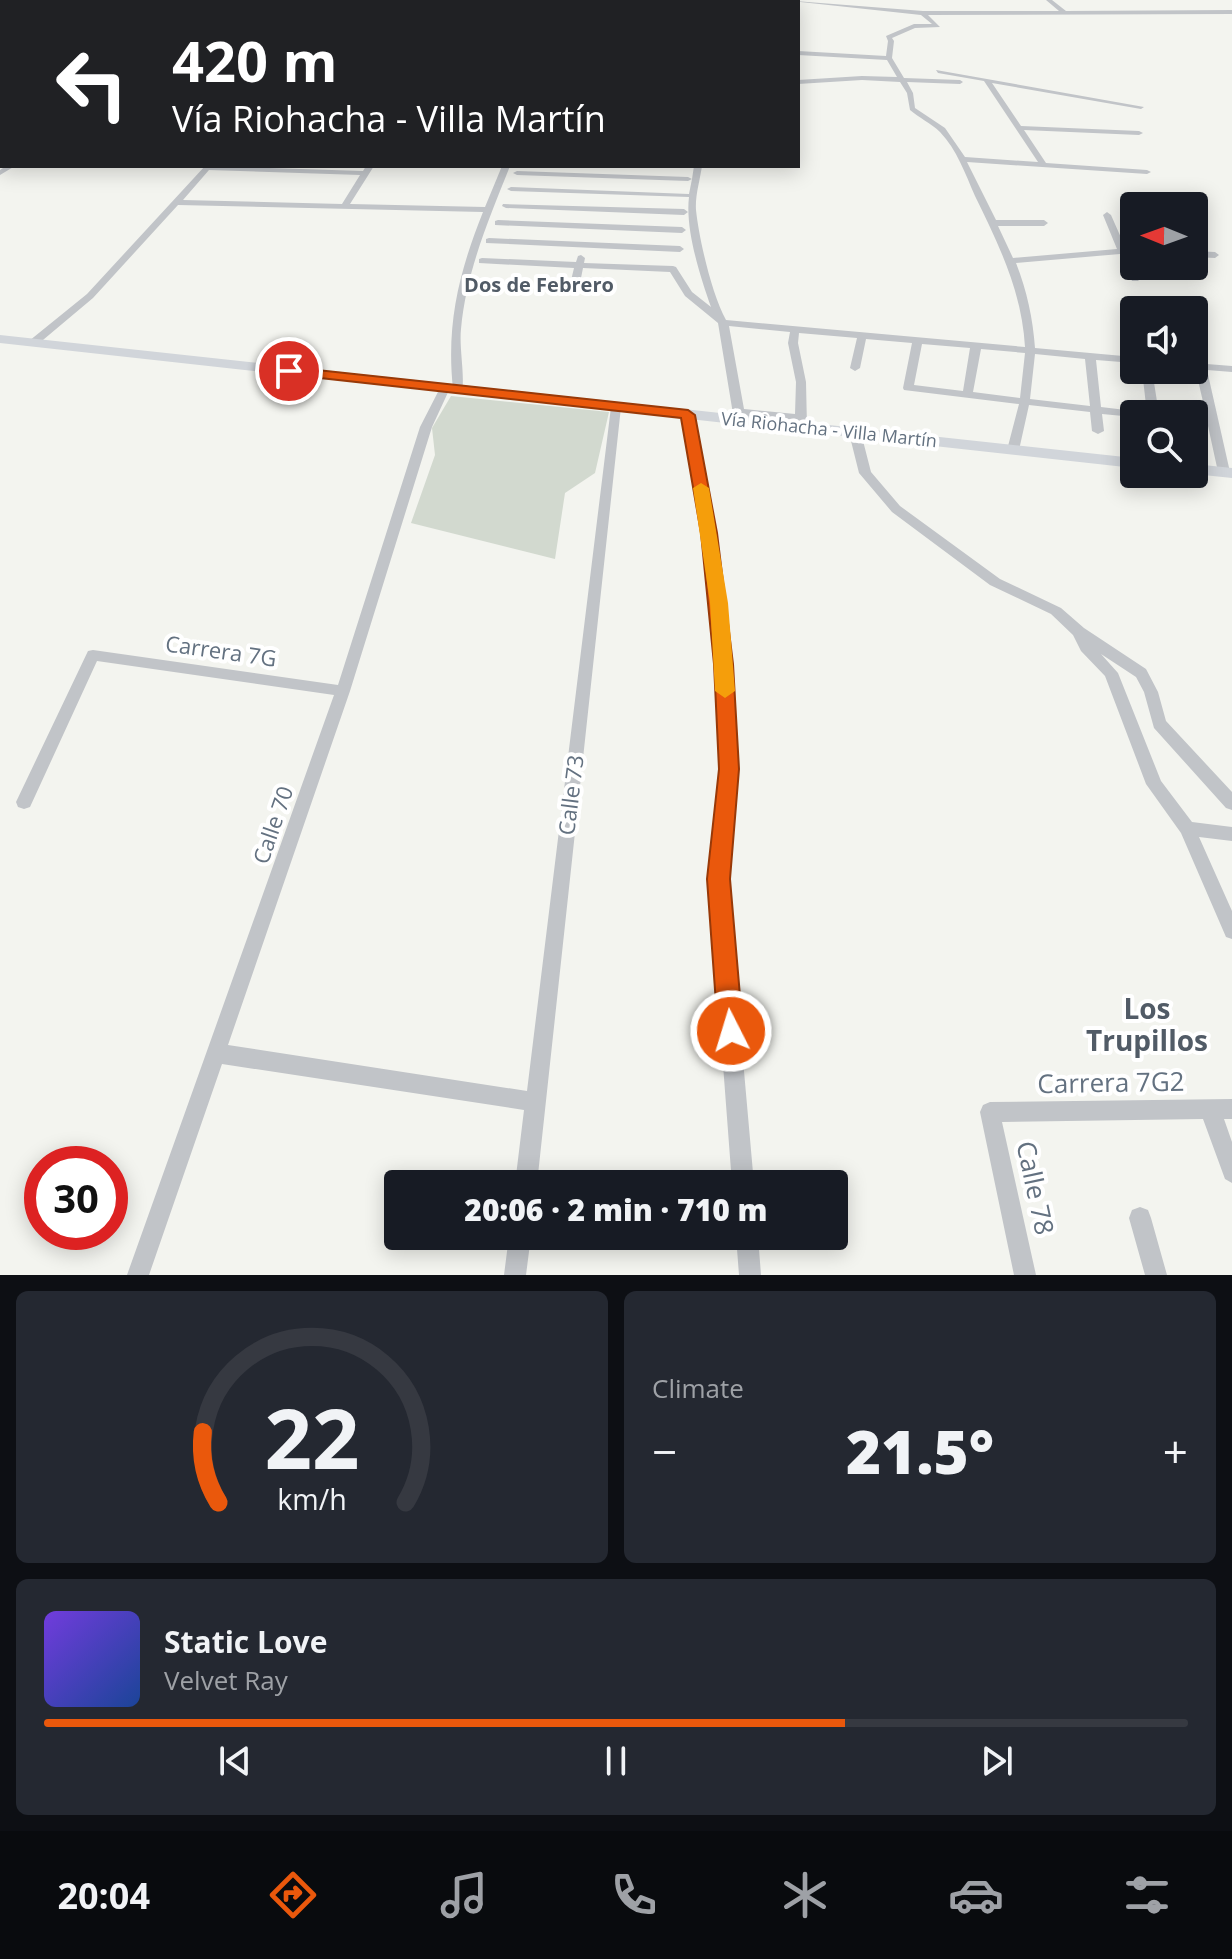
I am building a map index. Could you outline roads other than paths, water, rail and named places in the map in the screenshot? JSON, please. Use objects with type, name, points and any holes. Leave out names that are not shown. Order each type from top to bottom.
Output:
[{"type":"main road","name":"Vía Riohacha - Villa Martín","points":[[0,339],[688,415],[739,416],[855,433],[1120,461]]},
{"type":"main road","points":[[1208,471],[1228,473]]},
{"type":"street","points":[[1049,0],[1065,13]]},
{"type":"street","points":[[800,1],[923,13],[1232,12]]},
{"type":"street","points":[[800,4],[803,12]]},
{"type":"street","points":[[923,13],[938,26],[914,26],[888,37],[891,41],[889,58],[899,80],[910,93],[912,109],[942,131],[961,159],[1013,261],[1027,306],[1032,351],[1026,403],[1013,450]]},
{"type":"street","points":[[811,81],[800,52],[889,58]]},
{"type":"street","points":[[938,71],[1141,107]]},
{"type":"street","points":[[800,82],[988,81]]},
{"type":"street","points":[[988,81],[1043,164]]},
{"type":"street","points":[[1020,128],[1139,133]]},
{"type":"street","points":[[961,159],[1147,172]]},
{"type":"street","points":[[33,343],[90,296],[207,168]]},
{"type":"street","points":[[288,168],[368,169]]},
{"type":"street","points":[[452,388],[454,329],[465,268],[505,168]]},
{"type":"street","points":[[465,268],[673,269],[678,265],[690,168]]},
{"type":"street","points":[[698,168],[692,206],[708,287],[720,320],[739,416]]},
{"type":"street","points":[[345,206],[368,169]]},
{"type":"street","points":[[517,173],[600,171],[688,179]]},
{"type":"street","points":[[573,293],[600,171]]},
{"type":"street","points":[[511,189],[686,195]]},
{"type":"street","points":[[176,202],[488,210]]},
{"type":"street","points":[[506,206],[684,212]]},
{"type":"street","points":[[1107,215],[1120,236]]},
{"type":"street","points":[[498,223],[682,230]]},
{"type":"street","points":[[993,223],[1044,223]]},
{"type":"street","points":[[489,241],[680,249]]},
{"type":"street","points":[[1013,261],[1120,253]]},
{"type":"street","points":[[1208,253],[1215,255]]},
{"type":"street","points":[[482,261],[578,270]]},
{"type":"street","points":[[673,269],[688,294],[720,320],[1120,359]]},
{"type":"street","points":[[678,280],[708,287]]},
{"type":"street","points":[[795,329],[793,343],[801,382],[801,423]]},
{"type":"street","points":[[855,368],[862,336]]},
{"type":"street","points":[[918,341],[908,388],[1120,413]]},
{"type":"street","points":[[967,396],[976,346]]},
{"type":"street","points":[[1090,356],[1098,431]]},
{"type":"street","points":[[1208,367],[1232,369]]},
{"type":"street","points":[[1202,384],[1228,473]]},
{"type":"street","name":"Calle 70","points":[[138,1275],[343,691],[413,464],[452,388]]},
{"type":"street","name":"Calle 73","points":[[528,1170],[616,407]]},
{"type":"street","points":[[688,415],[709,533],[724,664],[729,769],[718,879],[742,1170]]},
{"type":"street","points":[[1208,422],[1214,423]]},
{"type":"street","points":[[855,433],[865,473],[896,509],[995,582],[1056,611],[1079,632],[1141,673],[1151,692],[1159,724],[1232,803]]},
{"type":"street","points":[[1079,632],[1086,647],[1111,673],[1154,784],[1187,829],[1232,931]]},
{"type":"street","name":"Carrera 7G","points":[[24,802],[93,655],[343,691]]},
{"type":"street","points":[[1187,829],[1232,834]]},
{"type":"street","points":[[216,1053],[535,1102]]},
{"type":"street","points":[[1210,1109],[1232,1172]]},
{"type":"street","name":"Carrera 7G2","points":[[990,1112],[1232,1109]]},
{"type":"street","name":"Calle 78","points":[[990,1112],[1025,1275]]},
{"type":"street","points":[[1140,1218],[1156,1275]]},
{"type":"street","points":[[515,1275],[518,1250]]},
{"type":"street","points":[[748,1250],[750,1275]]},
{"type":"district","name":"Dos de Febrero","points":[[539,285]]},
{"type":"district","name":"Los Trupillos","points":[[1147,1025]]}]
